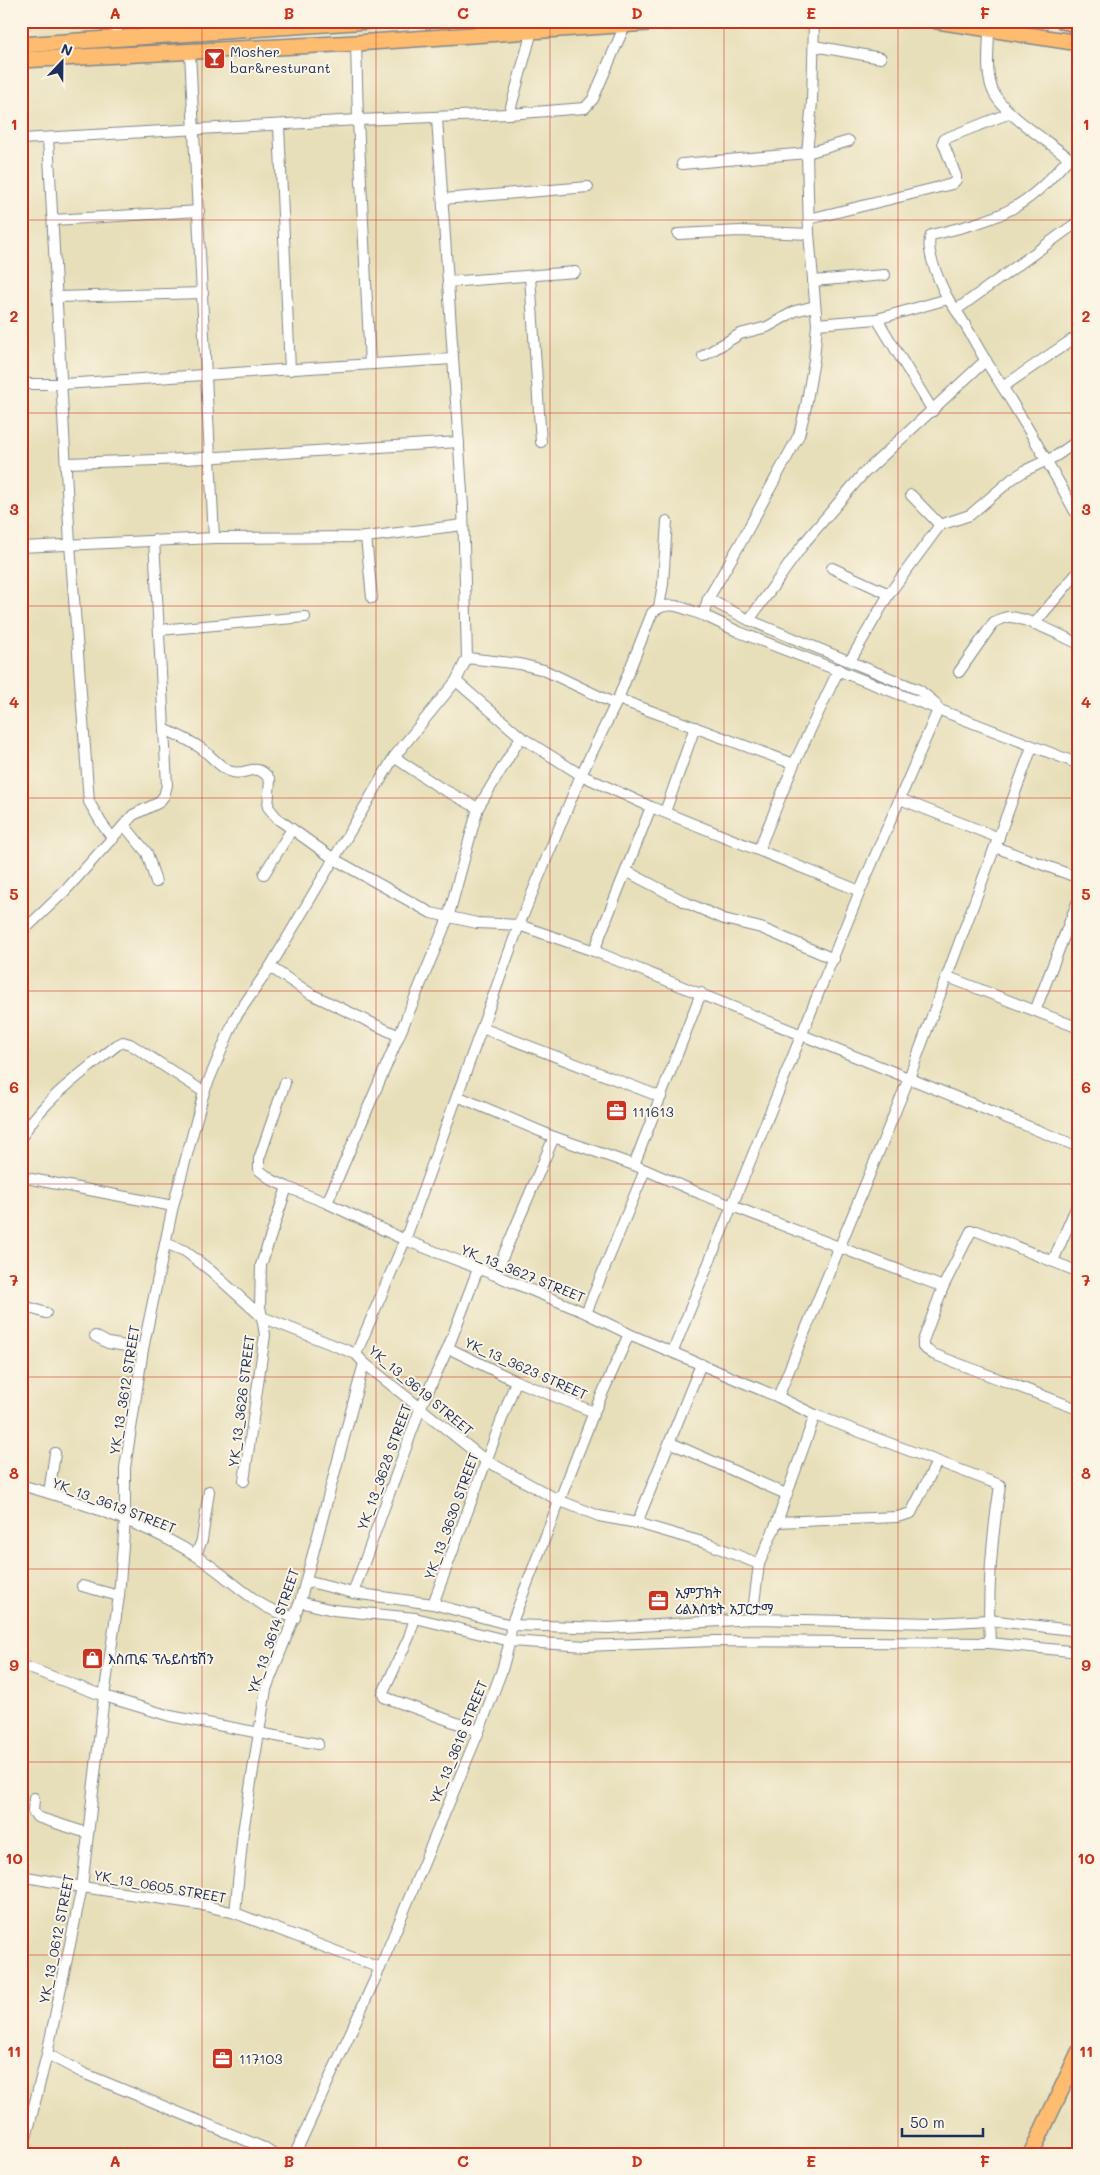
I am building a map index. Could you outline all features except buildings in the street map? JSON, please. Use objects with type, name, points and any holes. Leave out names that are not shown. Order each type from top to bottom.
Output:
[{"type":"main road","points":[[21,45],[114,38],[197,28],[369,21]]},
{"type":"main road","points":[[21,60],[356,43],[677,21]]},
{"type":"main road","points":[[937,21],[1079,43]]},
{"type":"main road","points":[[1063,21],[1079,25]]},
{"type":"main road","points":[[1031,2154],[1079,2052]]},
{"type":"street","points":[[21,28],[23,21]]},
{"type":"street","points":[[114,38],[118,21]]},
{"type":"street","points":[[703,616],[708,599],[799,435],[814,360],[817,324],[809,234],[807,153],[814,21]]},
{"type":"street","points":[[21,139],[279,126],[358,120],[437,118],[585,108],[593,99],[625,25]]},
{"type":"street","points":[[989,29],[988,60],[992,90],[996,99],[1010,113],[1074,159],[1018,205],[985,220],[931,235],[929,240],[930,246],[938,278],[948,299],[1004,386],[1047,459],[1079,519]]},
{"type":"street","points":[[509,114],[532,31]]},
{"type":"street","points":[[356,43],[370,364]]},
{"type":"street","points":[[814,46],[881,58]]},
{"type":"street","points":[[190,52],[214,538]]},
{"type":"street","points":[[809,220],[952,184],[956,180],[956,176],[943,142],[944,139],[1010,113]]},
{"type":"street","points":[[437,118],[459,442],[467,658],[520,664],[544,670],[617,701],[696,727],[794,764]]},
{"type":"street","points":[[279,126],[290,370]]},
{"type":"street","points":[[48,138],[63,384],[70,544],[89,802],[113,840]]},
{"type":"street","points":[[682,164],[807,153],[850,141]]},
{"type":"street","points":[[443,199],[588,187]]},
{"type":"street","points":[[54,220],[199,212]]},
{"type":"street","points":[[956,310],[1079,221]]},
{"type":"street","points":[[678,234],[740,231],[809,234]]},
{"type":"street","points":[[448,282],[575,272]]},
{"type":"street","points":[[813,281],[885,275]]},
{"type":"street","points":[[530,276],[541,442]]},
{"type":"street","points":[[58,297],[203,293]]},
{"type":"street","points":[[817,324],[877,319],[948,299]]},
{"type":"street","points":[[703,356],[740,334],[767,327],[795,310],[814,306]]},
{"type":"street","points":[[877,319],[933,411]]},
{"type":"street","points":[[1004,386],[1079,335]]},
{"type":"street","points":[[21,384],[63,384],[452,359]]},
{"type":"street","points":[[750,620],[805,542],[862,475],[986,360]]},
{"type":"street","points":[[850,661],[889,594],[940,525],[970,515],[1012,479],[1047,459],[1056,456],[1079,440]]},
{"type":"street","points":[[67,463],[459,442]]},
{"type":"street","points":[[911,495],[940,525]]},
{"type":"street","points":[[659,607],[664,584],[667,521]]},
{"type":"street","points":[[21,547],[214,538],[366,537],[463,525]]},
{"type":"street","points":[[366,537],[372,598]]},
{"type":"street","points":[[21,933],[65,891],[133,816],[158,803],[164,796],[167,785],[154,540]]},
{"type":"street","points":[[832,568],[889,594]]},
{"type":"street","points":[[1034,624],[1079,571]]},
{"type":"street","points":[[673,1351],[731,1205],[834,959],[860,891],[938,710],[935,703],[919,690],[750,620],[708,599]]},
{"type":"street","points":[[356,1354],[405,1240],[519,924],[581,774],[617,701],[652,613],[659,607],[667,604],[703,616],[739,632],[839,669],[938,710],[1079,764]]},
{"type":"street","points":[[159,630],[305,617]]},
{"type":"street","points":[[959,672],[994,622],[1003,617],[1011,617],[1034,624],[1079,644]]},
{"type":"street","name":"YK_13_3612 STREET","points":[[104,1696],[119,1596],[125,1520],[126,1468],[143,1349],[173,1206],[204,1092],[235,1018],[270,967],[394,757],[456,681],[467,658]]},
{"type":"street","points":[[759,849],[794,764],[839,669]]},
{"type":"street","points":[[456,681],[521,737],[581,774],[652,807],[860,891]]},
{"type":"street","points":[[665,812],[696,727]]},
{"type":"street","points":[[164,729],[184,737],[201,748],[226,770],[233,772],[253,769],[262,771],[270,780],[268,807],[271,812],[334,859],[431,914],[499,925],[519,924],[701,993],[1079,1147]]},
{"type":"street","points":[[327,1203],[448,918],[478,808],[521,737]]},
{"type":"street","points":[[778,1397],[909,1078],[1032,747]]},
{"type":"street","points":[[394,757],[439,787],[478,808]]},
{"type":"street","points":[[900,799],[1079,878]]},
{"type":"street","points":[[594,951],[652,807]]},
{"type":"street","points":[[124,825],[147,853],[156,882]]},
{"type":"street","points":[[264,874],[292,829]]},
{"type":"street","points":[[626,870],[663,892],[724,919],[761,928],[834,959]]},
{"type":"street","points":[[1035,1011],[1079,898]]},
{"type":"street","points":[[270,967],[312,994],[399,1036]]},
{"type":"street","points":[[948,977],[1079,1028]]},
{"type":"street","points":[[634,1165],[701,993]]},
{"type":"street","points":[[482,1028],[660,1097]]},
{"type":"street","points":[[21,1138],[32,1119],[43,1107],[123,1042],[130,1044],[204,1092]]},
{"type":"street","points":[[285,1083],[259,1159],[260,1170],[272,1180],[327,1203],[405,1240]]},
{"type":"street","points":[[457,1096],[554,1137],[634,1165],[943,1288]]},
{"type":"street","points":[[495,1275],[554,1137]]},
{"type":"street","points":[[586,1313],[645,1170]]},
{"type":"street","points":[[21,1177],[173,1206]]},
{"type":"street","name":"YK_13_3626 STREET","points":[[244,1481],[265,1335],[259,1289],[261,1265],[287,1187]]},
{"type":"street","points":[[1053,1262],[1079,1201]]},
{"type":"street","points":[[1079,1272],[973,1230],[969,1234],[943,1288],[923,1341],[923,1347],[926,1351],[1079,1408]]},
{"type":"street","name":"YK_13_3627 STREET","points":[[405,1240],[586,1313],[629,1334],[778,1397],[814,1415],[1000,1485],[992,1542],[989,1620]]},
{"type":"street","name":"YK_13_3619 STREET","points":[[165,1243],[185,1251],[211,1271],[262,1317],[356,1354],[364,1363],[485,1460],[558,1500],[599,1516],[637,1523],[709,1544],[759,1564]]},
{"type":"street","name":"YK_13_3628 STREET","points":[[353,1592],[420,1408],[448,1348],[478,1269]]},
{"type":"street","points":[[21,1305],[46,1313]]},
{"type":"street","name":"YK_13_3616 STREET","points":[[295,2154],[380,1968],[479,1731],[502,1670],[510,1641],[511,1625],[558,1500],[594,1412],[629,1334]]},
{"type":"street","points":[[95,1336],[108,1343],[143,1349]]},
{"type":"street","name":"YK_13_3623 STREET","points":[[448,1348],[516,1381],[594,1412]]},
{"type":"street","name":"YK_13_3614 STREET","points":[[235,1913],[244,1832],[258,1731],[266,1689],[300,1602],[364,1363]]},
{"type":"street","points":[[637,1523],[671,1443],[701,1364]]},
{"type":"street","name":"YK_13_3630 STREET","points":[[433,1604],[516,1381]]},
{"type":"street","points":[[752,1619],[759,1564],[777,1522],[814,1415]]},
{"type":"street","points":[[671,1443],[786,1494]]},
{"type":"street","points":[[49,1493],[55,1453]]},
{"type":"street","points":[[777,1522],[897,1517],[911,1513],[938,1462]]},
{"type":"street","name":"YK_13_3613 STREET","points":[[21,1485],[125,1520],[170,1540],[196,1555],[265,1606],[295,1618]]},
{"type":"street","points":[[196,1555],[202,1540],[208,1491]]},
{"type":"street","points":[[306,1581],[353,1592],[433,1604],[511,1625],[609,1628],[752,1619],[935,1623],[989,1620],[1079,1631]]},
{"type":"street","points":[[82,1586],[119,1596]]},
{"type":"street","points":[[300,1602],[333,1610],[415,1618],[510,1641],[586,1646],[714,1641],[990,1643],[1079,1652]]},
{"type":"street","points":[[415,1618],[409,1637],[383,1693],[384,1697],[479,1731]]},
{"type":"street","points":[[989,1620],[990,1643]]},
{"type":"street","points":[[21,1666],[104,1696],[170,1716],[258,1731],[318,1744]]},
{"type":"street","name":"YK_13_0612 STREET","points":[[22,2154],[47,2054],[82,1887],[104,1696]]},
{"type":"street","points":[[34,1798],[34,1811],[37,1817],[87,1833]]},
{"type":"street","name":"YK_13_0605 STREET","points":[[21,1876],[198,1904],[235,1913],[380,1968]]},
{"type":"street","points":[[47,2054],[83,2073],[262,2147],[273,2154]]},
{"type":"place","name":"Mosher bar&resturant","points":[[214,59]]},
{"type":"place","name":"111613","points":[[616,1111]]},
{"type":"place","name":"ኢምፓክት ሪልእስቴት አፓርታማ","points":[[659,1600]]},
{"type":"place","name":"እስጢፍ ፕሌይስቴሽን","points":[[92,1658]]},
{"type":"place","name":"117103","points":[[223,2058]]}]
